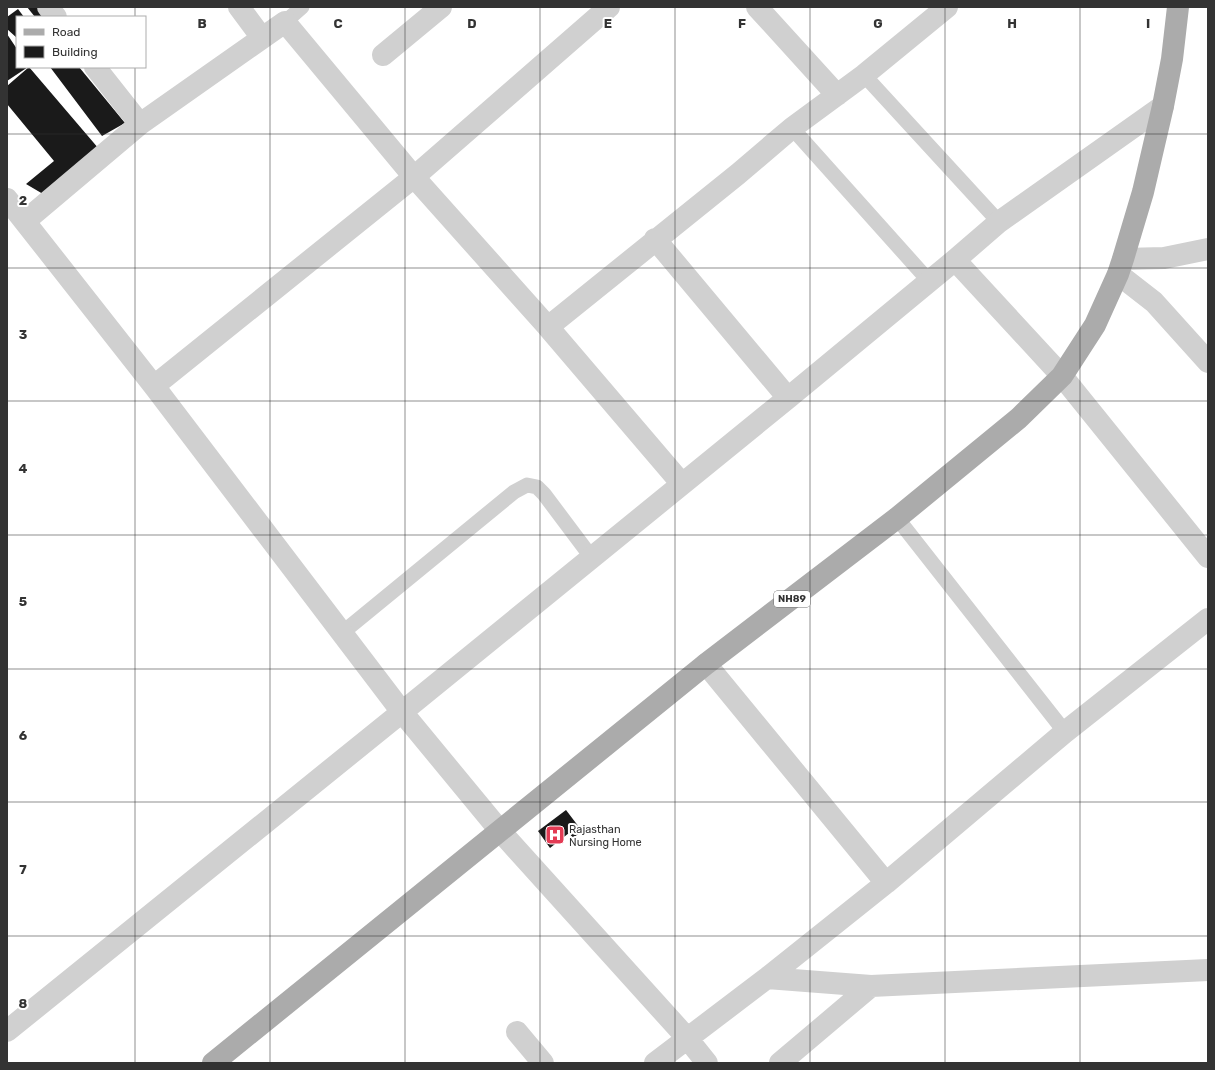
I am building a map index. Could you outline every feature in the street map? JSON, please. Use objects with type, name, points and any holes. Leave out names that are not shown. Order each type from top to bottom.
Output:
[{"type":"main road","name":"NH89","points":[[213,1063],[501,832],[706,664],[897,518],[1019,418],[1062,376],[1095,325],[1121,266],[1143,192],[1163,106],[1172,59],[1178,7]]},
{"type":"street","points":[[48,7],[55,16]]},
{"type":"street","points":[[239,7],[262,38]]},
{"type":"street","points":[[383,55],[441,7]]},
{"type":"street","points":[[154,386],[414,177],[609,7]]},
{"type":"street","points":[[757,7],[837,95]]},
{"type":"street","points":[[548,327],[655,239],[738,174],[792,128],[864,75],[938,10]]},
{"type":"street","points":[[25,221],[140,124],[285,22],[414,177],[548,327],[682,484]]},
{"type":"street","points":[[96,68],[140,124]]},
{"type":"street","points":[[7,1031],[592,558],[788,398],[999,222],[1163,106]]},
{"type":"street","points":[[7,199],[154,386],[402,712],[501,832],[687,1038],[707,1063]]},
{"type":"street","points":[[655,239],[788,398]]},
{"type":"street","points":[[1121,266],[1208,249]]},
{"type":"street","points":[[955,260],[1062,376],[1208,556]]},
{"type":"street","points":[[1121,266],[1208,362]]},
{"type":"street","points":[[656,1063],[767,978],[886,883],[1065,732],[1208,619]]},
{"type":"street","points":[[706,664],[886,883]]},
{"type":"street","points":[[767,978],[871,986],[1208,970]]},
{"type":"street","points":[[780,1063],[871,986]]},
{"type":"street","points":[[517,1032],[543,1063]]},
{"type":"lane","points":[[285,22],[302,7]]},
{"type":"lane","points":[[864,75],[999,222]]},
{"type":"lane","points":[[792,128],[929,281]]},
{"type":"lane","points":[[342,633],[514,492],[527,485],[537,487],[544,494],[592,558]]},
{"type":"lane","points":[[897,518],[1065,732]]},
{"type":"building","points":[[27,7],[42,7],[46,12],[42,16],[34,16]]},
{"type":"building","points":[[18,9],[23,16],[16,16],[16,37],[7,29],[7,17]]},
{"type":"building","points":[[7,34],[16,48],[16,68],[26,68],[7,81]]},
{"type":"building","points":[[28,68],[30,68],[99,149],[43,194],[26,184],[54,161],[7,104],[7,86]]},
{"type":"building","points":[[51,68],[80,68],[125,123],[102,136]]},
{"type":"building","points":[[566,810],[582,831],[573,838],[569,833],[550,848],[538,831]]},
{"type":"place","name":"Rajasthan Nursing Home","points":[[555,835]]}]
